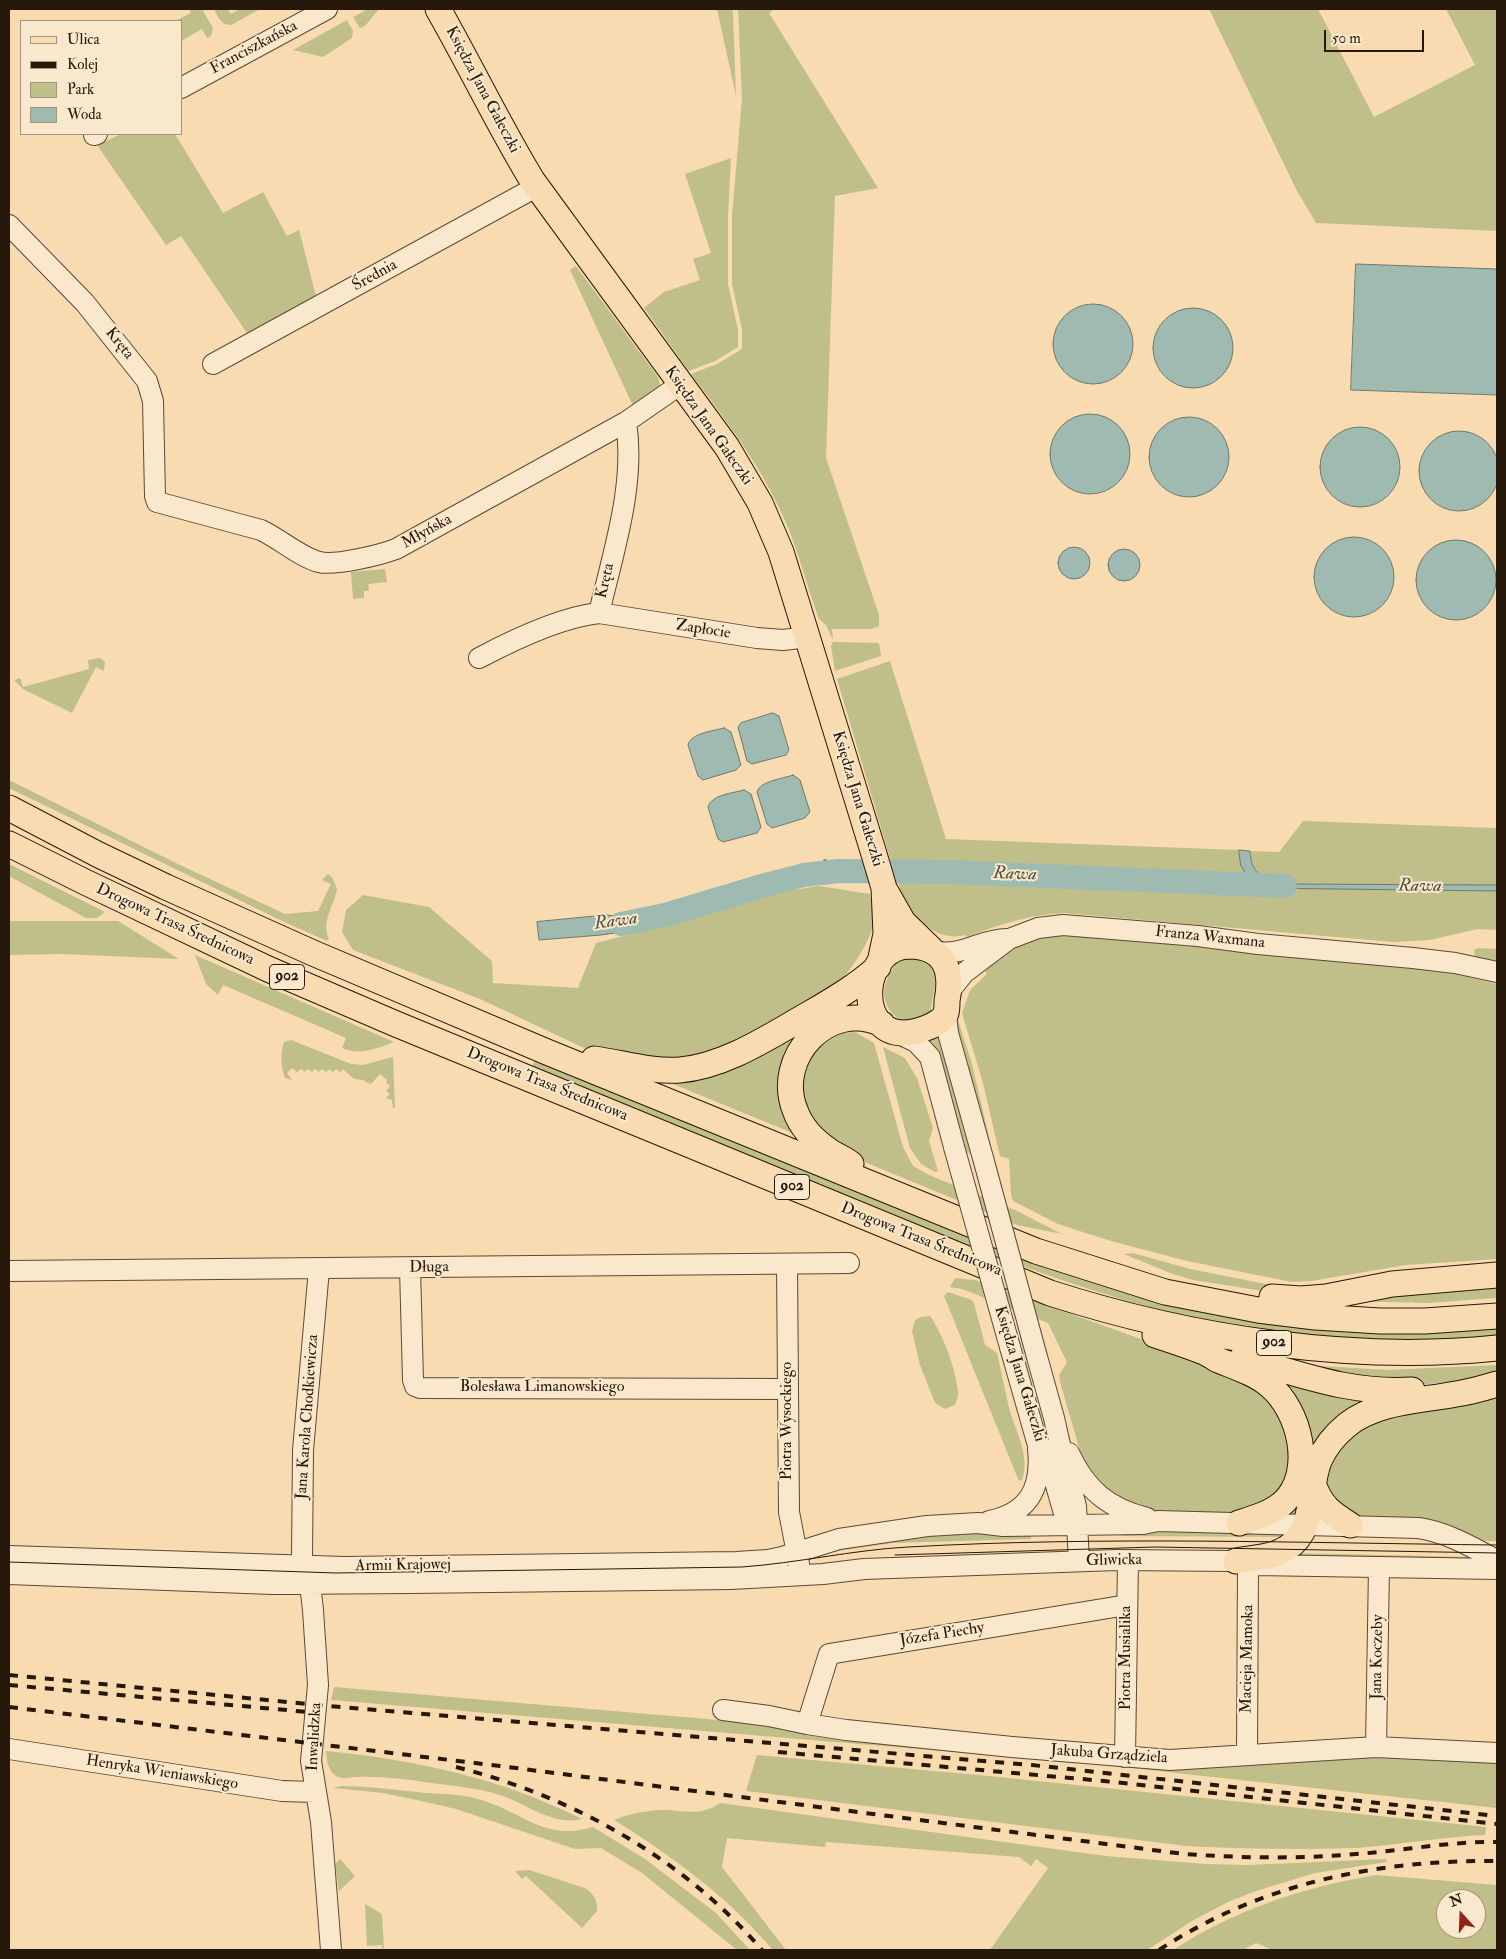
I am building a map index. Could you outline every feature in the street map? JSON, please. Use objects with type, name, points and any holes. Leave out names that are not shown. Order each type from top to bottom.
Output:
[{"type":"main road","name":"Księdza Jana Gałeczki","points":[[438,9],[474,73],[510,144],[536,187],[727,447],[760,504],[781,552],[884,888],[904,922],[932,950]]},
{"type":"main road","name":"Drogowa Trasa Średnicowa","points":[[9,808],[99,855],[166,887],[313,953],[547,1052],[1036,1251],[1165,1292]]},
{"type":"main road","name":"Drogowa Trasa Średnicowa","points":[[9,844],[268,969],[378,1016],[1050,1292],[1093,1307]]},
{"type":"main road","name":"Księdza Jana Gałeczki","points":[[879,964],[885,940],[884,888]]},
{"type":"main road","points":[[547,1052],[644,1068],[666,1070],[698,1067],[725,1058],[774,1034],[855,986],[890,952],[903,947],[917,946],[932,950],[943,960],[948,972],[948,1003],[936,1023],[923,1030],[909,1033],[888,1028],[868,1019],[851,1018],[839,1020],[812,1036],[802,1048],[789,1077],[791,1099],[800,1121],[814,1140],[846,1160],[876,1187]]},
{"type":"main road","points":[[879,964],[872,978],[869,996],[872,1008],[888,1028]]},
{"type":"main road","points":[[1165,1292],[1301,1299],[1326,1297],[1392,1284],[1497,1275]]},
{"type":"main road","name":"902","points":[[1165,1292],[1258,1310],[1315,1317],[1389,1321],[1497,1316]]},
{"type":"main road","points":[[1093,1307],[1150,1333],[1202,1351],[1258,1377],[1278,1394],[1287,1407],[1298,1432],[1300,1462],[1293,1490],[1285,1501],[1275,1509],[1240,1523]]},
{"type":"main road","name":"902","points":[[1093,1307],[1230,1337],[1323,1349],[1422,1352],[1497,1348]]},
{"type":"main road","points":[[1202,1351],[1235,1356],[1307,1378],[1364,1390],[1394,1391],[1457,1385],[1497,1384]]},
{"type":"main road","points":[[1242,1563],[1273,1555],[1295,1542],[1305,1525],[1316,1471],[1325,1451],[1340,1432],[1358,1418],[1389,1406],[1458,1394],[1497,1384]]},
{"type":"main road","points":[[1314,1486],[1325,1507],[1350,1526]]},
{"type":"street","name":"Franciszkańska","points":[[182,87],[327,9]]},
{"type":"street","name":"Średnia","points":[[213,364],[536,187]]},
{"type":"street","name":"Kręta","points":[[9,225],[85,304],[147,381],[153,401],[155,496]]},
{"type":"street","name":"Młyńska","points":[[155,496],[157,502],[164,505],[261,530],[276,537],[310,559],[321,563],[364,558],[396,549],[626,422],[681,384]]},
{"type":"street","name":"Kręta","points":[[479,658],[506,643],[585,615],[599,613],[620,524],[626,485],[630,444],[626,422]]},
{"type":"street","name":"Zapłocie","points":[[599,613],[757,638],[783,640],[808,637]]},
{"type":"street","name":"Franza Waxmana","points":[[932,950],[956,953],[991,940],[1009,938],[1038,928],[1084,925],[1413,958],[1455,963],[1497,972]]},
{"type":"street","name":"Franza Waxmana","points":[[948,1003],[964,973],[1009,938]]},
{"type":"street","name":"Księdza Jana Gałeczki","points":[[948,1003],[948,1033],[1054,1418],[1060,1449],[1076,1506],[1079,1561]]},
{"type":"street","name":"Księdza Jana Gałeczki","points":[[888,1028],[916,1042],[930,1057],[1037,1442],[1047,1454],[1063,1510],[1076,1524]]},
{"type":"street","name":"Długa","points":[[9,1271],[849,1263]]},
{"type":"street","name":"Piotra Wysockiego","points":[[787,1264],[789,1512],[800,1567],[805,1574]]},
{"type":"street","name":"Bolesława Limanowskiego","points":[[410,1268],[413,1380],[415,1386],[420,1388],[788,1388]]},
{"type":"street","name":"Jana Karola Chodkiewicza","points":[[307,1575],[302,1557],[304,1450],[319,1269]]},
{"type":"street","points":[[1054,1418],[1075,1466],[1092,1490],[1116,1508],[1128,1514],[1158,1521],[1436,1530],[1497,1560]]},
{"type":"street","points":[[978,1524],[1010,1515],[1029,1498],[1035,1489],[1039,1473],[1037,1442]]},
{"type":"street","points":[[797,1553],[839,1539],[927,1526],[978,1524],[1003,1526],[1143,1524],[1158,1521]]},
{"type":"street","points":[[794,1530],[814,1538],[839,1539]]},
{"type":"street","name":"Armii Krajowej","points":[[9,1556],[307,1575],[736,1562],[768,1560],[797,1553]]},
{"type":"street","name":"Gliwicka","points":[[731,1579],[864,1569],[1128,1560],[1497,1569]]},
{"type":"street","name":"Piotra Musialika","points":[[1125,1757],[1128,1560]]},
{"type":"street","name":"Macieja Mamoka","points":[[1242,1563],[1247,1754]]},
{"type":"street","name":"Jana Koczeby","points":[[1376,1747],[1380,1567]]},
{"type":"street","name":"Armii Krajowej","points":[[9,1574],[731,1579]]},
{"type":"street","name":"Inwalidzka","points":[[307,1575],[318,1671],[311,1761],[321,1822],[330,1950]]},
{"type":"street","name":"Józefa Piechy","points":[[806,1724],[829,1654],[1127,1605]]},
{"type":"street","name":"Jakuba Grządziela","points":[[723,1710],[768,1716],[806,1724],[964,1742],[1170,1760],[1376,1747],[1497,1753]]},
{"type":"street","name":"Henryka Wieniawskiego","points":[[9,1749],[282,1791],[315,1792]]},
{"type":"green space","points":[[189,9],[202,9],[213,28],[211,36],[207,38],[202,29],[182,40],[182,20],[177,20],[191,13]]},
{"type":"green space","points":[[214,9],[228,9],[231,14],[240,9],[260,9],[228,25],[218,18]]},
{"type":"green space","points":[[368,9],[379,9],[365,26],[360,28],[353,17]]},
{"type":"green space","points":[[717,9],[732,9],[736,96]]},
{"type":"green space","points":[[738,9],[775,9],[769,13],[878,188],[835,196],[826,458],[879,615],[879,626],[871,629],[832,629],[833,640],[826,625],[819,619],[793,540],[773,495],[741,442],[691,374],[717,364],[742,349],[742,329],[732,284],[732,216],[742,98]]},
{"type":"green space","points":[[1209,9],[1318,9],[1374,117],[1475,65],[1446,9],[1497,9],[1497,231],[1316,223],[1296,189]]},
{"type":"green space","points":[[347,20],[353,31],[352,38],[323,57],[293,50]]},
{"type":"green space","points":[[119,135],[176,135],[223,213],[263,192],[287,236],[299,230],[317,300],[247,333],[181,236],[166,245],[97,145]]},
{"type":"green space","points":[[731,158],[728,216],[728,284],[738,330],[738,347],[715,361],[689,371],[644,308],[664,292],[700,280],[693,259],[711,253],[685,174]]},
{"type":"green space","points":[[576,266],[658,377],[660,385],[658,388],[633,406],[570,270]]},
{"type":"green space","points":[[385,569],[387,582],[368,584],[369,591],[364,591],[364,598],[353,599],[351,572]]},
{"type":"green space","points":[[833,642],[879,643],[881,656],[835,671],[831,646]]},
{"type":"green space","points":[[100,658],[105,662],[104,671],[96,667],[72,713],[23,689],[14,680],[20,678],[23,687],[89,669],[88,660]]},
{"type":"green space","points":[[890,661],[946,839],[1239,850],[1241,866],[1248,876],[1237,880],[892,865],[837,679]]},
{"type":"green space","points":[[9,780],[180,865],[285,914],[318,911],[331,884],[322,880],[328,874],[332,877],[337,889],[326,926],[329,939],[327,941],[278,919],[9,788]]},
{"type":"green space","points":[[1303,821],[1497,828],[1497,885],[1279,884],[1278,881],[1261,875],[1252,863],[1250,851],[1279,852]]},
{"type":"green space","points":[[9,864],[105,912],[97,918],[86,918],[9,876]]},
{"type":"green space","points":[[898,878],[1074,879],[1278,888],[1497,891],[1497,930],[1478,929],[1430,940],[1393,942],[1064,913],[1015,921],[967,937],[965,935],[948,936],[928,928],[913,913],[908,911],[901,894]]},
{"type":"green space","points":[[819,886],[870,894],[873,926],[868,940],[855,962],[841,981],[704,1061],[611,1057],[584,1048],[480,999],[353,950],[342,932],[346,910],[363,895],[429,907],[492,961],[493,983],[578,988],[596,943],[697,917],[780,892]]},
{"type":"green space","points":[[9,921],[118,921],[179,959],[62,954],[9,955]]},
{"type":"green space","points":[[1053,933],[1176,941],[1250,952],[1437,970],[1497,984],[1497,1259],[1406,1265],[1311,1281],[1292,1282],[1187,1261],[1111,1241],[1058,1224],[1013,1201],[1009,1159],[1000,1156],[983,1083],[962,1013],[970,990],[987,974],[982,967],[1013,946]]},
{"type":"green space","points":[[1478,948],[1497,949],[1497,962],[1475,957],[1474,950]]},
{"type":"green space","points":[[195,955],[394,1042],[368,1050],[348,1050],[342,1048],[346,1038],[223,985],[218,995],[206,984]]},
{"type":"green space","points":[[898,957],[912,958],[924,962],[933,970],[935,977],[931,1013],[915,1020],[909,1021],[898,1018],[886,1003],[884,992],[886,982]]},
{"type":"green space","points":[[974,974],[964,987],[956,1014],[972,1064],[995,1163],[991,1162],[954,1026],[959,991],[964,982]]},
{"type":"green space","points":[[842,1027],[844,1033],[855,1032],[874,1043],[903,1147],[913,1166],[929,1175],[1015,1210],[1062,1234],[1017,1225],[838,1151],[799,1106],[803,1061]]},
{"type":"green space","points":[[810,1029],[795,1134],[668,1082]]},
{"type":"green space","points":[[937,1030],[974,1155],[963,1151],[941,1060],[928,1037]]},
{"type":"green space","points":[[291,1040],[351,1064],[363,1065],[393,1057],[395,1108],[393,1108],[392,1100],[386,1098],[390,1094],[386,1091],[390,1086],[386,1083],[387,1080],[380,1074],[370,1084],[363,1080],[354,1079],[343,1069],[340,1072],[336,1069],[333,1072],[329,1069],[326,1072],[322,1069],[319,1072],[315,1069],[312,1072],[308,1069],[305,1072],[301,1069],[297,1072],[292,1068],[287,1073],[292,1080],[285,1078],[282,1065],[282,1050],[284,1042]]},
{"type":"green space","points":[[883,1047],[905,1058],[917,1078],[933,1128],[929,1141],[938,1171],[935,1172],[921,1164],[910,1148]]},
{"type":"green space","points":[[535,1060],[1028,1261],[1149,1299],[1497,1328],[1497,1336],[1454,1339],[1366,1340],[1278,1333],[1191,1318],[1110,1296],[1032,1270],[918,1226],[532,1066]]},
{"type":"green space","points":[[1133,1253],[1190,1269],[1294,1288],[1263,1291],[1193,1280],[1170,1273],[1124,1254]]},
{"type":"green space","points":[[1394,1272],[1355,1282],[1304,1287]]},
{"type":"green space","points":[[955,1278],[975,1280],[1228,1370],[1274,1399],[1294,1452],[1280,1495],[1236,1516],[1136,1510],[1098,1482],[1082,1458],[1060,1382],[1059,1375],[1067,1362],[1048,1323],[962,1289],[950,1287]]},
{"type":"green space","points":[[1497,1282],[1497,1298],[1428,1303],[1344,1301]]},
{"type":"green space","points":[[948,1292],[972,1300],[985,1345],[997,1353],[1009,1408],[1025,1462],[1022,1480],[1020,1481],[944,1296]]},
{"type":"green space","points":[[930,1316],[944,1343],[957,1385],[958,1395],[955,1405],[945,1409],[935,1403],[920,1365],[912,1331],[915,1320]]},
{"type":"green space","points":[[1292,1364],[1387,1370],[1497,1365],[1497,1377],[1407,1386]]},
{"type":"green space","points":[[1262,1369],[1368,1395],[1302,1516],[1286,1518],[1304,1479]]},
{"type":"green space","points":[[1497,1392],[1497,1541],[1474,1541],[1360,1519],[1324,1495],[1322,1474],[1358,1425]]},
{"type":"green space","points":[[1121,1528],[1291,1532],[1290,1537],[1121,1536]]},
{"type":"green space","points":[[1031,1529],[1031,1539],[892,1543],[811,1555],[817,1551],[918,1534]]},
{"type":"green space","points":[[1292,1553],[1472,1557],[1476,1560],[1294,1557]]},
{"type":"green space","points":[[334,1687],[800,1727],[945,1745],[1497,1760],[1497,1808],[1075,1762],[331,1700]]},
{"type":"green space","points":[[326,1751],[393,1760],[457,1773],[520,1792],[582,1819],[561,1820],[503,1796],[476,1789],[392,1778],[340,1778],[333,1774],[329,1768]]},
{"type":"green space","points":[[757,1755],[989,1776],[1486,1827],[1485,1835],[1355,1848],[1270,1849],[1186,1846],[746,1791]]},
{"type":"green space","points":[[341,1786],[465,1796],[494,1804],[547,1828],[561,1831],[576,1831],[593,1827],[645,1859],[716,1913],[750,1950],[737,1950],[642,1873],[601,1848],[575,1849],[456,1809],[426,1802],[383,1793],[333,1788]]},
{"type":"green space","points":[[720,1803],[1106,1856],[1205,1864],[1248,1865],[1386,1859],[1387,1862],[1315,1873],[1256,1891],[1228,1902],[1192,1921],[1147,1950],[990,1950],[1048,1868],[1036,1859],[1031,1866],[1019,1857],[826,1842],[825,1847],[727,1838],[722,1867],[786,1950],[773,1950],[718,1895],[678,1863],[614,1820],[630,1814],[653,1810],[698,1812],[712,1808]]},
{"type":"green space","points":[[340,1859],[355,1876],[339,1891],[335,1864]]},
{"type":"green space","points":[[529,1870],[585,1888],[595,1898],[597,1911],[582,1928],[526,1876],[522,1879],[515,1871]]},
{"type":"green space","points":[[1376,1875],[1497,1885],[1497,1950],[1273,1950],[1256,1943],[1243,1950],[1173,1950],[1245,1912],[1296,1893]]},
{"type":"green space","points":[[365,1904],[382,1914],[384,1947],[382,1950],[382,1945],[367,1946]]},
{"type":"water","points":[[1356,264],[1497,269],[1497,395],[1351,390]]},
{"type":"water","points":[[1093,304],[1108,307],[1121,316],[1130,329],[1133,344],[1130,359],[1121,372],[1108,381],[1093,384],[1078,381],[1065,372],[1056,359],[1053,344],[1056,329],[1065,316],[1078,307]]},
{"type":"water","points":[[1193,308],[1208,311],[1221,320],[1230,333],[1233,348],[1230,363],[1221,376],[1208,385],[1193,388],[1178,385],[1165,376],[1156,363],[1153,348],[1156,333],[1165,320],[1178,311]]},
{"type":"water","points":[[1090,414],[1105,417],[1118,426],[1127,439],[1130,454],[1127,469],[1118,482],[1105,491],[1090,494],[1075,491],[1062,482],[1053,469],[1050,454],[1053,439],[1062,426],[1075,417]]},
{"type":"water","points":[[1189,417],[1204,420],[1217,429],[1226,442],[1229,457],[1226,472],[1217,485],[1204,494],[1189,497],[1174,494],[1161,485],[1152,472],[1149,457],[1152,442],[1161,429],[1174,420]]},
{"type":"water","points":[[1360,427],[1375,430],[1388,439],[1397,452],[1400,467],[1397,482],[1388,495],[1375,504],[1360,507],[1345,504],[1332,495],[1323,482],[1320,467],[1323,452],[1332,439],[1345,430]]},
{"type":"water","points":[[1459,431],[1474,434],[1487,443],[1496,456],[1499,471],[1496,486],[1487,499],[1474,508],[1459,511],[1444,508],[1431,499],[1422,486],[1419,471],[1422,456],[1431,443],[1444,434]]},
{"type":"water","points":[[1354,537],[1369,540],[1382,549],[1391,562],[1394,577],[1391,592],[1382,605],[1369,614],[1354,617],[1339,614],[1326,605],[1317,592],[1314,577],[1317,562],[1326,549],[1339,540]]},
{"type":"water","points":[[1456,540],[1471,543],[1484,552],[1493,565],[1496,580],[1493,595],[1484,608],[1471,617],[1456,620],[1441,617],[1428,608],[1419,595],[1416,580],[1419,565],[1428,552],[1441,543]]},
{"type":"water","points":[[1074,547],[1086,551],[1090,563],[1086,575],[1074,579],[1062,575],[1058,563],[1062,551]]},
{"type":"water","points":[[1124,549],[1136,553],[1140,565],[1136,577],[1124,581],[1112,577],[1108,565],[1112,553]]},
{"type":"water","points":[[773,713],[779,716],[789,750],[786,755],[752,764],[747,761],[738,727],[741,723]]},
{"type":"water","points":[[724,728],[731,732],[741,765],[736,770],[703,780],[698,776],[688,745],[698,735]]},
{"type":"water","points":[[793,775],[800,780],[810,812],[805,818],[772,828],[767,824],[757,792],[762,785]]},
{"type":"water","points":[[744,790],[751,794],[761,827],[757,833],[723,842],[718,839],[708,807],[718,797]]},
{"type":"water","points":[[1239,850],[1250,851],[1252,864],[1258,872],[1267,878],[1279,881],[1279,884],[1497,885],[1497,891],[1255,888],[1241,866]]},
{"type":"water","points":[[606,915],[636,918],[652,916],[652,920],[621,932],[539,940],[537,922]]},
{"type":"waterway","points":[[825,861],[838,871]]},
{"type":"waterway","name":"Rawa","points":[[621,924],[665,915],[804,875],[838,871],[950,872],[1285,886]]},
{"type":"tram line","points":[[9,1562],[336,1573],[742,1567],[908,1547],[1056,1542],[1203,1541],[1497,1545]]},
{"type":"tram line","points":[[895,1555],[1155,1547],[1497,1553]]},
{"type":"railway","points":[[9,1675],[329,1706],[1032,1765],[1497,1816]]},
{"type":"railway","points":[[9,1685],[308,1712]]},
{"type":"railway","points":[[9,1707],[500,1766],[1184,1854],[1248,1857],[1313,1857],[1374,1853],[1462,1843],[1497,1842]]},
{"type":"railway","points":[[778,1752],[1104,1781],[1497,1824]]},
{"type":"railway","points":[[456,1767],[499,1779],[542,1795],[623,1835],[698,1887],[731,1917],[762,1950]]},
{"type":"railway","points":[[1159,1950],[1198,1927],[1238,1908],[1279,1892],[1321,1880],[1364,1871],[1408,1865],[1497,1861]]}]
